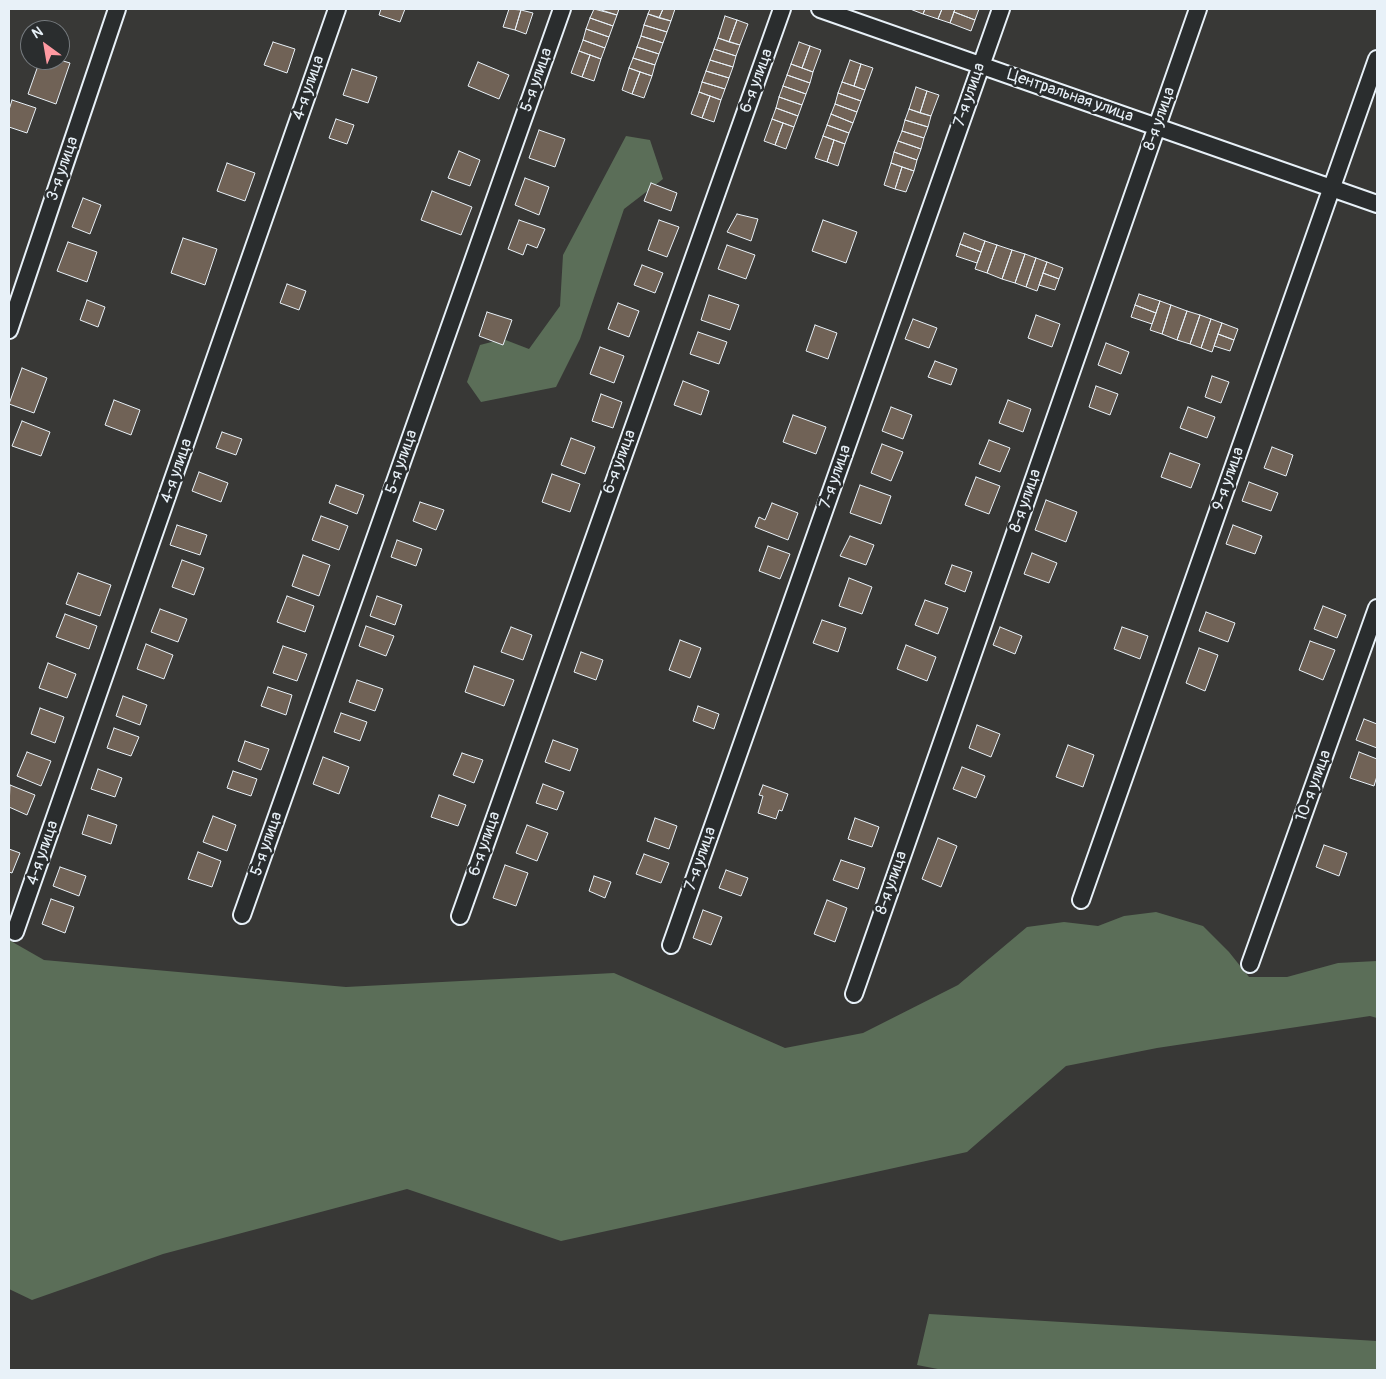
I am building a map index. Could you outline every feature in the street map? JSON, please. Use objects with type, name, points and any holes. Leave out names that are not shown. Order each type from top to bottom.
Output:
[{"type":"street","name":"3-я улица","points":[[9,330],[117,9]]},
{"type":"street","name":"4-я улица","points":[[15,932],[337,9]]},
{"type":"street","name":"5-я улица","points":[[242,915],[562,9]]},
{"type":"street","name":"6-я улица","points":[[460,916],[782,9]]},
{"type":"street","name":"Центральная улица","points":[[820,9],[1377,204]]},
{"type":"street","name":"7-я улица","points":[[671,945],[1001,9]]},
{"type":"street","name":"8-я улица","points":[[854,994],[1198,9]]},
{"type":"street","name":"9-я улица","points":[[1081,900],[1377,59]]},
{"type":"street","name":"10-я улица","points":[[1250,964],[1377,608]]},
{"type":"green space","points":[[626,136],[650,140],[663,179],[624,209],[580,339],[556,387],[481,402],[467,382],[480,345],[503,339],[529,349],[560,306],[563,255]]},
{"type":"green space","points":[[1156,912],[1203,926],[1229,952],[1249,977],[1287,977],[1338,963],[1377,961],[1377,1018],[1370,1016],[1157,1048],[1066,1066],[967,1152],[561,1241],[407,1189],[163,1254],[32,1300],[9,1289],[9,940],[44,960],[346,987],[614,973],[785,1048],[863,1033],[958,985],[1027,927],[1064,922],[1098,926],[1124,916]]},
{"type":"green space","points":[[929,1314],[1377,1341],[1377,1370],[943,1370],[917,1365]]},
{"type":"building","points":[[381,9],[405,9],[400,22],[379,15]]},
{"type":"building","points":[[509,9],[521,10],[515,30],[503,27]]},
{"type":"building","points":[[594,9],[617,15],[613,26],[590,18]]},
{"type":"building","points":[[598,9],[619,9],[617,15]]},
{"type":"building","points":[[650,9],[663,9],[659,18],[648,14]]},
{"type":"building","points":[[663,9],[675,9],[671,21],[659,18]]},
{"type":"building","points":[[910,9],[925,9],[923,14]]},
{"type":"building","points":[[925,9],[942,9],[938,19],[923,14]]},
{"type":"building","points":[[942,9],[955,9],[950,23],[938,19]]},
{"type":"building","points":[[955,9],[979,9],[975,20],[954,12]]},
{"type":"building","points":[[521,10],[533,13],[526,34],[515,30]]},
{"type":"building","points":[[954,12],[975,20],[971,31],[950,23]]},
{"type":"building","points":[[648,14],[671,21],[667,32],[644,25]]},
{"type":"building","points":[[725,16],[737,20],[729,42],[718,38]]},
{"type":"building","points":[[590,18],[613,26],[609,37],[586,29]]},
{"type":"building","points":[[737,20],[748,24],[740,45],[729,42]]},
{"type":"building","points":[[644,25],[667,32],[663,43],[641,36]]},
{"type":"building","points":[[586,29],[609,37],[605,48],[583,40]]},
{"type":"building","points":[[641,36],[663,43],[659,54],[637,47]]},
{"type":"building","points":[[718,38],[740,45],[736,56],[714,49]]},
{"type":"building","points":[[583,40],[605,48],[601,59],[579,51]]},
{"type":"building","points":[[273,42],[295,49],[287,73],[264,65]]},
{"type":"building","points":[[799,42],[810,46],[802,68],[791,64]]},
{"type":"building","points":[[810,46],[821,50],[813,72],[802,68]]},
{"type":"building","points":[[637,47],[659,54],[655,65],[633,58]]},
{"type":"building","points":[[714,49],[736,56],[733,67],[710,60]]},
{"type":"building","points":[[579,51],[590,55],[582,77],[571,73]]},
{"type":"building","points":[[590,55],[601,59],[594,81],[582,77]]},
{"type":"building","points":[[633,58],[655,65],[652,76],[629,68]]},
{"type":"building","points":[[710,60],[733,67],[729,78],[706,71]]},
{"type":"building","points":[[850,60],[861,64],[854,86],[842,82]]},
{"type":"building","points":[[478,62],[509,75],[499,99],[468,86]]},
{"type":"building","points":[[791,64],[813,72],[810,83],[787,75]]},
{"type":"building","points":[[861,64],[873,68],[865,90],[854,86]]},
{"type":"building","points":[[629,68],[640,72],[632,94],[622,90]]},
{"type":"building","points":[[352,69],[377,77],[368,103],[343,95]]},
{"type":"building","points":[[36,70],[68,70],[56,104],[28,94]]},
{"type":"building","points":[[706,71],[729,78],[725,89],[702,82]]},
{"type":"building","points":[[640,72],[652,76],[644,98],[632,94]]},
{"type":"building","points":[[787,75],[810,83],[806,94],[783,86]]},
{"type":"building","points":[[702,82],[725,89],[721,100],[699,92]]},
{"type":"building","points":[[842,82],[865,90],[861,101],[838,93]]},
{"type":"building","points":[[783,86],[806,94],[802,105],[779,97]]},
{"type":"building","points":[[916,87],[927,91],[920,113],[909,109]]},
{"type":"building","points":[[927,91],[939,95],[931,116],[920,113]]},
{"type":"building","points":[[699,92],[710,96],[702,118],[691,114]]},
{"type":"building","points":[[838,93],[861,101],[857,112],[835,104]]},
{"type":"building","points":[[710,96],[721,100],[714,122],[702,118]]},
{"type":"building","points":[[779,97],[802,105],[798,116],[776,108]]},
{"type":"building","points":[[12,100],[36,108],[27,133],[9,127],[9,110]]},
{"type":"building","points":[[835,104],[857,112],[853,123],[831,114]]},
{"type":"building","points":[[776,108],[798,116],[794,127],[772,119]]},
{"type":"building","points":[[909,109],[931,116],[928,127],[905,120]]},
{"type":"building","points":[[831,114],[853,123],[849,133],[827,125]]},
{"type":"building","points":[[336,119],[354,125],[347,144],[329,138]]},
{"type":"building","points":[[772,119],[783,123],[775,145],[764,141]]},
{"type":"building","points":[[905,120],[928,127],[924,138],[902,131]]},
{"type":"building","points":[[783,123],[794,127],[786,149],[775,145]]},
{"type":"building","points":[[827,125],[849,133],[845,144],[823,136]]},
{"type":"building","points":[[539,130],[565,139],[555,167],[529,158]]},
{"type":"building","points":[[902,131],[924,138],[921,149],[898,141]]},
{"type":"building","points":[[823,136],[834,140],[827,162],[815,158]]},
{"type":"building","points":[[834,140],[845,144],[838,166],[827,162]]},
{"type":"building","points":[[898,141],[921,149],[917,160],[894,152]]},
{"type":"building","points":[[459,151],[480,160],[470,186],[448,178]]},
{"type":"building","points":[[894,152],[917,160],[914,171],[891,163]]},
{"type":"building","points":[[227,163],[255,173],[245,201],[217,191]]},
{"type":"building","points":[[891,163],[902,167],[895,189],[884,185]]},
{"type":"building","points":[[902,167],[914,171],[906,192],[895,189]]},
{"type":"building","points":[[525,178],[549,187],[539,215],[515,205]]},
{"type":"building","points":[[651,183],[677,193],[671,211],[644,201]]},
{"type":"building","points":[[432,191],[472,207],[461,235],[421,220]]},
{"type":"building","points":[[83,198],[101,205],[90,234],[72,227]]},
{"type":"building","points":[[737,214],[758,219],[751,241],[727,232]]},
{"type":"building","points":[[519,220],[545,229],[537,248],[527,244],[523,255],[508,249]]},
{"type":"building","points":[[659,220],[679,227],[667,257],[648,250]]},
{"type":"building","points":[[823,220],[857,232],[846,263],[812,251]]},
{"type":"building","points":[[964,233],[985,241],[981,252],[960,244]]},
{"type":"building","points":[[183,238],[217,249],[205,285],[171,273]]},
{"type":"building","points":[[985,241],[997,245],[987,273],[975,269]]},
{"type":"building","points":[[68,242],[97,252],[87,282],[57,271]]},
{"type":"building","points":[[960,244],[981,252],[977,263],[956,256]]},
{"type":"building","points":[[727,245],[755,255],[746,279],[718,269]]},
{"type":"building","points":[[997,245],[1012,250],[1002,279],[987,273]]},
{"type":"building","points":[[1012,250],[1025,254],[1015,283],[1002,279]]},
{"type":"building","points":[[1025,254],[1036,258],[1026,287],[1015,283]]},
{"type":"building","points":[[1036,258],[1047,262],[1037,291],[1026,287]]},
{"type":"building","points":[[1047,262],[1063,268],[1059,279],[1043,273]]},
{"type":"building","points":[[642,265],[663,273],[655,293],[634,285]]},
{"type":"building","points":[[1043,273],[1059,279],[1055,290],[1039,285]]},
{"type":"building","points":[[287,284],[306,291],[299,310],[280,303]]},
{"type":"building","points":[[1139,294],[1160,301],[1156,313],[1135,305]]},
{"type":"building","points":[[709,295],[739,305],[730,330],[701,320]]},
{"type":"building","points":[[87,300],[105,307],[98,327],[80,320]]},
{"type":"building","points":[[1160,301],[1171,305],[1162,334],[1150,330]]},
{"type":"building","points":[[618,303],[639,311],[629,337],[608,329]]},
{"type":"building","points":[[1135,305],[1156,313],[1152,324],[1131,317]]},
{"type":"building","points":[[1171,305],[1187,311],[1177,340],[1162,334]]},
{"type":"building","points":[[1187,311],[1200,315],[1190,344],[1177,340]]},
{"type":"building","points":[[487,312],[512,320],[503,345],[479,336]]},
{"type":"building","points":[[1036,315],[1060,324],[1052,347],[1028,338]]},
{"type":"building","points":[[1200,315],[1211,319],[1201,348],[1190,344]]},
{"type":"building","points":[[913,319],[937,328],[929,348],[905,339]]},
{"type":"building","points":[[1211,319],[1222,323],[1212,352],[1201,348]]},
{"type":"building","points":[[1222,323],[1238,329],[1234,340],[1218,334]]},
{"type":"building","points":[[815,325],[837,333],[828,359],[806,351]]},
{"type":"building","points":[[698,332],[727,342],[719,364],[690,354]]},
{"type":"building","points":[[1218,334],[1234,340],[1230,351],[1214,346]]},
{"type":"building","points":[[1106,343],[1129,352],[1121,374],[1098,365]]},
{"type":"building","points":[[600,347],[624,356],[614,383],[590,374]]},
{"type":"building","points":[[935,361],[957,369],[951,385],[928,377]]},
{"type":"building","points":[[22,368],[47,378],[34,413],[9,404]]},
{"type":"building","points":[[1212,376],[1229,382],[1221,403],[1205,397]]},
{"type":"building","points":[[683,381],[709,391],[701,415],[674,405]]},
{"type":"building","points":[[1096,386],[1118,394],[1110,415],[1089,407]]},
{"type":"building","points":[[601,394],[622,402],[613,428],[592,421]]},
{"type":"building","points":[[114,400],[140,410],[131,435],[105,425]]},
{"type":"building","points":[[1008,400],[1031,409],[1023,432],[999,423]]},
{"type":"building","points":[[891,407],[912,415],[903,439],[882,431]]},
{"type":"building","points":[[1188,407],[1215,417],[1207,438],[1180,428]]},
{"type":"building","points":[[793,415],[826,427],[816,454],[783,442]]},
{"type":"building","points":[[22,421],[50,432],[41,456],[12,446]]},
{"type":"building","points":[[222,432],[242,439],[236,455],[216,448]]},
{"type":"building","points":[[571,438],[595,447],[585,474],[561,465]]},
{"type":"building","points":[[989,440],[1010,448],[1000,472],[979,464]]},
{"type":"building","points":[[882,444],[903,452],[891,481],[871,473]]},
{"type":"building","points":[[1272,447],[1293,455],[1286,476],[1264,468]]},
{"type":"building","points":[[1170,453],[1200,464],[1191,488],[1161,477]]},
{"type":"building","points":[[199,472],[228,483],[221,502],[192,491]]},
{"type":"building","points":[[552,474],[580,484],[570,512],[542,502]]},
{"type":"building","points":[[976,477],[1000,486],[989,514],[965,505]]},
{"type":"building","points":[[1249,482],[1278,493],[1271,511],[1242,501]]},
{"type":"building","points":[[336,485],[364,495],[357,514],[329,503]]},
{"type":"building","points":[[860,485],[891,496],[881,524],[850,513]]},
{"type":"building","points":[[1046,500],[1077,512],[1066,542],[1035,530]]},
{"type":"building","points":[[420,502],[444,510],[436,530],[413,521]]},
{"type":"building","points":[[772,503],[798,513],[788,540],[755,527],[759,517],[765,520]]},
{"type":"building","points":[[321,516],[348,526],[339,550],[312,540]]},
{"type":"building","points":[[177,525],[207,535],[200,555],[170,545]]},
{"type":"building","points":[[1233,525],[1262,536],[1255,554],[1226,544]]},
{"type":"building","points":[[850,536],[874,545],[866,565],[840,556]]},
{"type":"building","points":[[397,540],[422,549],[416,566],[391,557]]},
{"type":"building","points":[[768,546],[790,554],[780,579],[759,571]]},
{"type":"building","points":[[1032,553],[1057,563],[1049,583],[1024,574]]},
{"type":"building","points":[[303,555],[330,565],[319,596],[292,586]]},
{"type":"building","points":[[182,560],[204,568],[194,595],[172,587]]},
{"type":"building","points":[[952,565],[972,572],[965,592],[945,584]]},
{"type":"building","points":[[78,573],[111,585],[100,616],[66,604]]},
{"type":"building","points":[[849,578],[872,587],[862,614],[839,606]]},
{"type":"building","points":[[287,596],[314,606],[305,632],[277,622]]},
{"type":"building","points":[[377,596],[402,605],[395,625],[370,616]]},
{"type":"building","points":[[925,600],[948,608],[938,634],[915,625]]},
{"type":"building","points":[[1323,606],[1346,615],[1337,638],[1314,629]]},
{"type":"building","points":[[160,609],[187,619],[178,642],[151,632]]},
{"type":"building","points":[[1206,612],[1235,623],[1228,642],[1199,631]]},
{"type":"building","points":[[65,614],[97,626],[89,649],[56,637]]},
{"type":"building","points":[[822,620],[846,628],[838,652],[813,643]]},
{"type":"building","points":[[366,626],[394,636],[386,656],[359,646]]},
{"type":"building","points":[[511,627],[532,635],[523,660],[501,652]]},
{"type":"building","points":[[1000,627],[1022,636],[1015,654],[993,645]]},
{"type":"building","points":[[1122,627],[1148,636],[1140,659],[1114,649]]},
{"type":"building","points":[[680,640],[701,648],[690,678],[669,670]]},
{"type":"building","points":[[1310,641],[1335,650],[1323,680],[1299,670]]},
{"type":"building","points":[[146,644],[173,655],[164,679],[137,669]]},
{"type":"building","points":[[906,645],[936,657],[927,681],[897,669]]},
{"type":"building","points":[[283,646],[307,654],[297,681],[273,673]]},
{"type":"building","points":[[1199,648],[1218,655],[1205,691],[1186,683]]},
{"type":"building","points":[[581,652],[603,660],[596,680],[574,672]]},
{"type":"building","points":[[48,663],[76,674],[67,698],[39,688]]},
{"type":"building","points":[[474,666],[514,680],[504,706],[465,692]]},
{"type":"building","points":[[357,680],[383,689],[375,711],[349,702]]},
{"type":"building","points":[[268,687],[292,695],[286,715],[261,706]]},
{"type":"building","points":[[123,696],[147,705],[140,725],[116,716]]},
{"type":"building","points":[[698,706],[719,714],[714,729],[693,721]]},
{"type":"building","points":[[40,708],[64,717],[55,743],[31,734]]},
{"type":"building","points":[[341,713],[367,722],[360,741],[334,732]]},
{"type":"building","points":[[1364,719],[1377,724],[1377,748],[1356,740]]},
{"type":"building","points":[[977,725],[1000,734],[991,757],[969,748]]},
{"type":"building","points":[[114,728],[139,737],[131,756],[107,748]]},
{"type":"building","points":[[553,740],[578,749],[570,771],[545,762]]},
{"type":"building","points":[[245,741],[269,749],[261,770],[238,761]]},
{"type":"building","points":[[1068,745],[1094,755],[1083,787],[1056,777]]},
{"type":"building","points":[[27,752],[51,761],[41,786],[17,776]]},
{"type":"building","points":[[1359,752],[1377,759],[1377,776],[1374,786],[1350,778]]},
{"type":"building","points":[[462,753],[483,760],[474,783],[453,775]]},
{"type":"building","points":[[323,757],[349,767],[339,794],[313,784]]},
{"type":"building","points":[[962,767],[985,776],[976,798],[953,789]]},
{"type":"building","points":[[98,769],[122,778],[115,797],[91,789]]},
{"type":"building","points":[[233,771],[257,779],[251,796],[227,788]]},
{"type":"building","points":[[543,784],[564,792],[557,810],[536,803]]},
{"type":"building","points":[[10,785],[35,795],[27,815],[9,807]]},
{"type":"building","points":[[763,785],[788,794],[782,811],[779,810],[776,819],[758,813],[763,796],[759,795]]},
{"type":"building","points":[[439,795],[466,805],[458,826],[431,817]]},
{"type":"building","points":[[88,815],[117,825],[111,844],[82,834]]},
{"type":"building","points":[[213,816],[236,825],[227,851],[203,842]]},
{"type":"building","points":[[655,818],[677,826],[669,849],[647,841]]},
{"type":"building","points":[[855,818],[879,827],[872,847],[848,839]]},
{"type":"building","points":[[527,825],[548,833],[537,861],[516,853]]},
{"type":"building","points":[[938,838],[957,846],[941,887],[922,879]]},
{"type":"building","points":[[1324,845],[1347,853],[1339,876],[1316,867]]},
{"type":"building","points":[[9,849],[20,853],[12,873],[9,872]]},
{"type":"building","points":[[198,852],[221,861],[212,887],[188,879]]},
{"type":"building","points":[[644,854],[669,863],[661,883],[636,874]]},
{"type":"building","points":[[841,860],[865,868],[858,889],[833,880]]},
{"type":"building","points":[[505,865],[528,873],[516,906],[493,898]]},
{"type":"building","points":[[60,867],[86,876],[79,896],[53,886]]},
{"type":"building","points":[[726,870],[748,878],[741,896],[719,888]]},
{"type":"building","points":[[594,876],[611,882],[605,898],[589,891]]},
{"type":"building","points":[[51,899],[74,907],[65,933],[42,924]]},
{"type":"building","points":[[827,900],[847,908],[835,942],[814,934]]},
{"type":"building","points":[[703,910],[722,917],[711,945],[693,938]]}]
